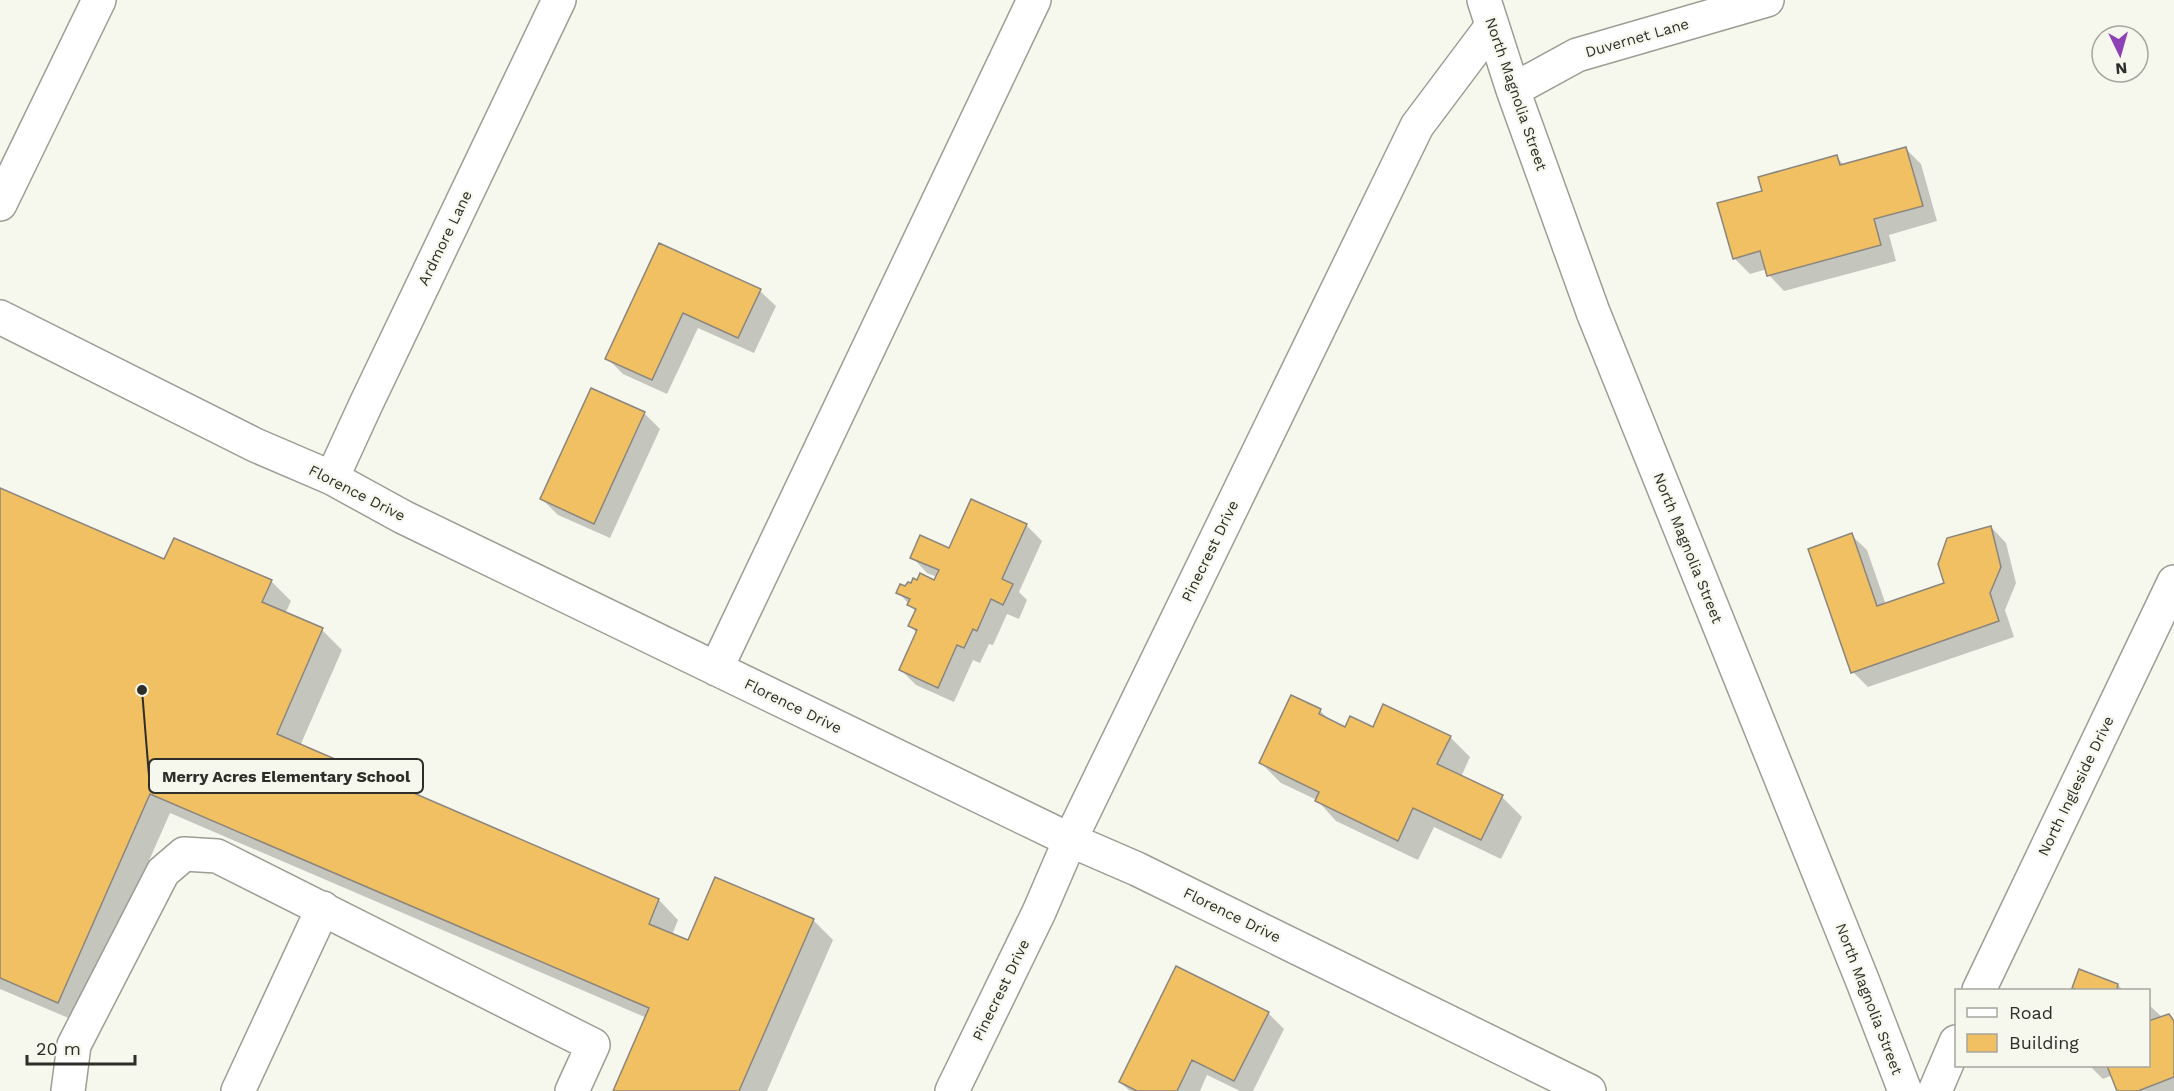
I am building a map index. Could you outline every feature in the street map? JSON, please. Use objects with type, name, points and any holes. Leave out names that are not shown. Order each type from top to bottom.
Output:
[{"type":"street","points":[[0,204],[99,0]]},
{"type":"street","name":"Ardmore Lane","points":[[332,478],[559,0]]},
{"type":"street","points":[[716,669],[1034,0]]},
{"type":"street","name":"Duvernet Lane","points":[[1513,90],[1577,55],[1767,0]]},
{"type":"street","name":"North Magnolia Street","points":[[1488,13],[1513,90],[1593,312],[1859,971],[1905,1091]]},
{"type":"street","name":"Pinecrest Drive","points":[[952,1091],[1039,912],[1070,840],[1417,126],[1488,13]]},
{"type":"street","name":"Florence Drive","points":[[0,317],[255,445],[332,478],[403,517],[1070,840],[1137,869],[1588,1091]]},
{"type":"street","name":"North Ingleside Drive","points":[[1979,989],[2174,582]]},
{"type":"street","points":[[68,1091],[74,1045],[163,872],[184,854],[217,856],[593,1045],[573,1091]]},
{"type":"street","points":[[238,1091],[323,908]]},
{"type":"street","points":[[1935,1091],[1955,1043]]},
{"type":"building","points":[[1906,147],[1923,206],[1874,219],[1881,245],[1767,276],[1760,251],[1733,259],[1717,203],[1762,191],[1758,177],[1837,155],[1840,165]]},
{"type":"building","points":[[659,243],[761,289],[738,338],[683,313],[652,380],[605,359]]},
{"type":"building","points":[[591,388],[645,412],[594,524],[540,499]]},
{"type":"building","points":[[0,488],[164,559],[174,538],[272,580],[262,602],[323,628],[277,734],[659,899],[649,924],[688,940],[715,877],[814,919],[739,1091],[613,1091],[649,1008],[150,794],[58,1003],[0,978]]},
{"type":"building","points":[[971,499],[1027,524],[1002,579],[1013,584],[1003,605],[991,599],[977,631],[973,629],[964,648],[957,645],[938,688],[899,670],[917,630],[908,626],[916,609],[907,605],[910,599],[896,593],[900,584],[905,586],[908,582],[911,583],[913,578],[917,580],[920,573],[934,580],[939,570],[910,558],[920,535],[949,548]]},
{"type":"building","points":[[1991,526],[2001,567],[1990,593],[1999,621],[1851,673],[1808,549],[1852,533],[1877,606],[1944,583],[1938,564],[1947,538]]},
{"type":"building","points":[[1291,695],[1321,709],[1319,714],[1345,727],[1350,716],[1373,727],[1383,704],[1451,736],[1437,764],[1503,795],[1481,840],[1413,808],[1398,841],[1315,801],[1319,792],[1259,763]]},
{"type":"building","points":[[1176,966],[1269,1012],[1234,1081],[1192,1060],[1177,1091],[1137,1091],[1119,1082]]},
{"type":"building","points":[[2079,969],[2118,984],[2117,989],[2072,988]]},
{"type":"building","points":[[2169,1014],[2174,1021],[2174,1077],[2138,1091],[2117,1091],[2107,1067],[2150,1067],[2150,1020]]},
{"type":"place","name":"Merry Acres Elementary School","points":[[142,690]]}]
